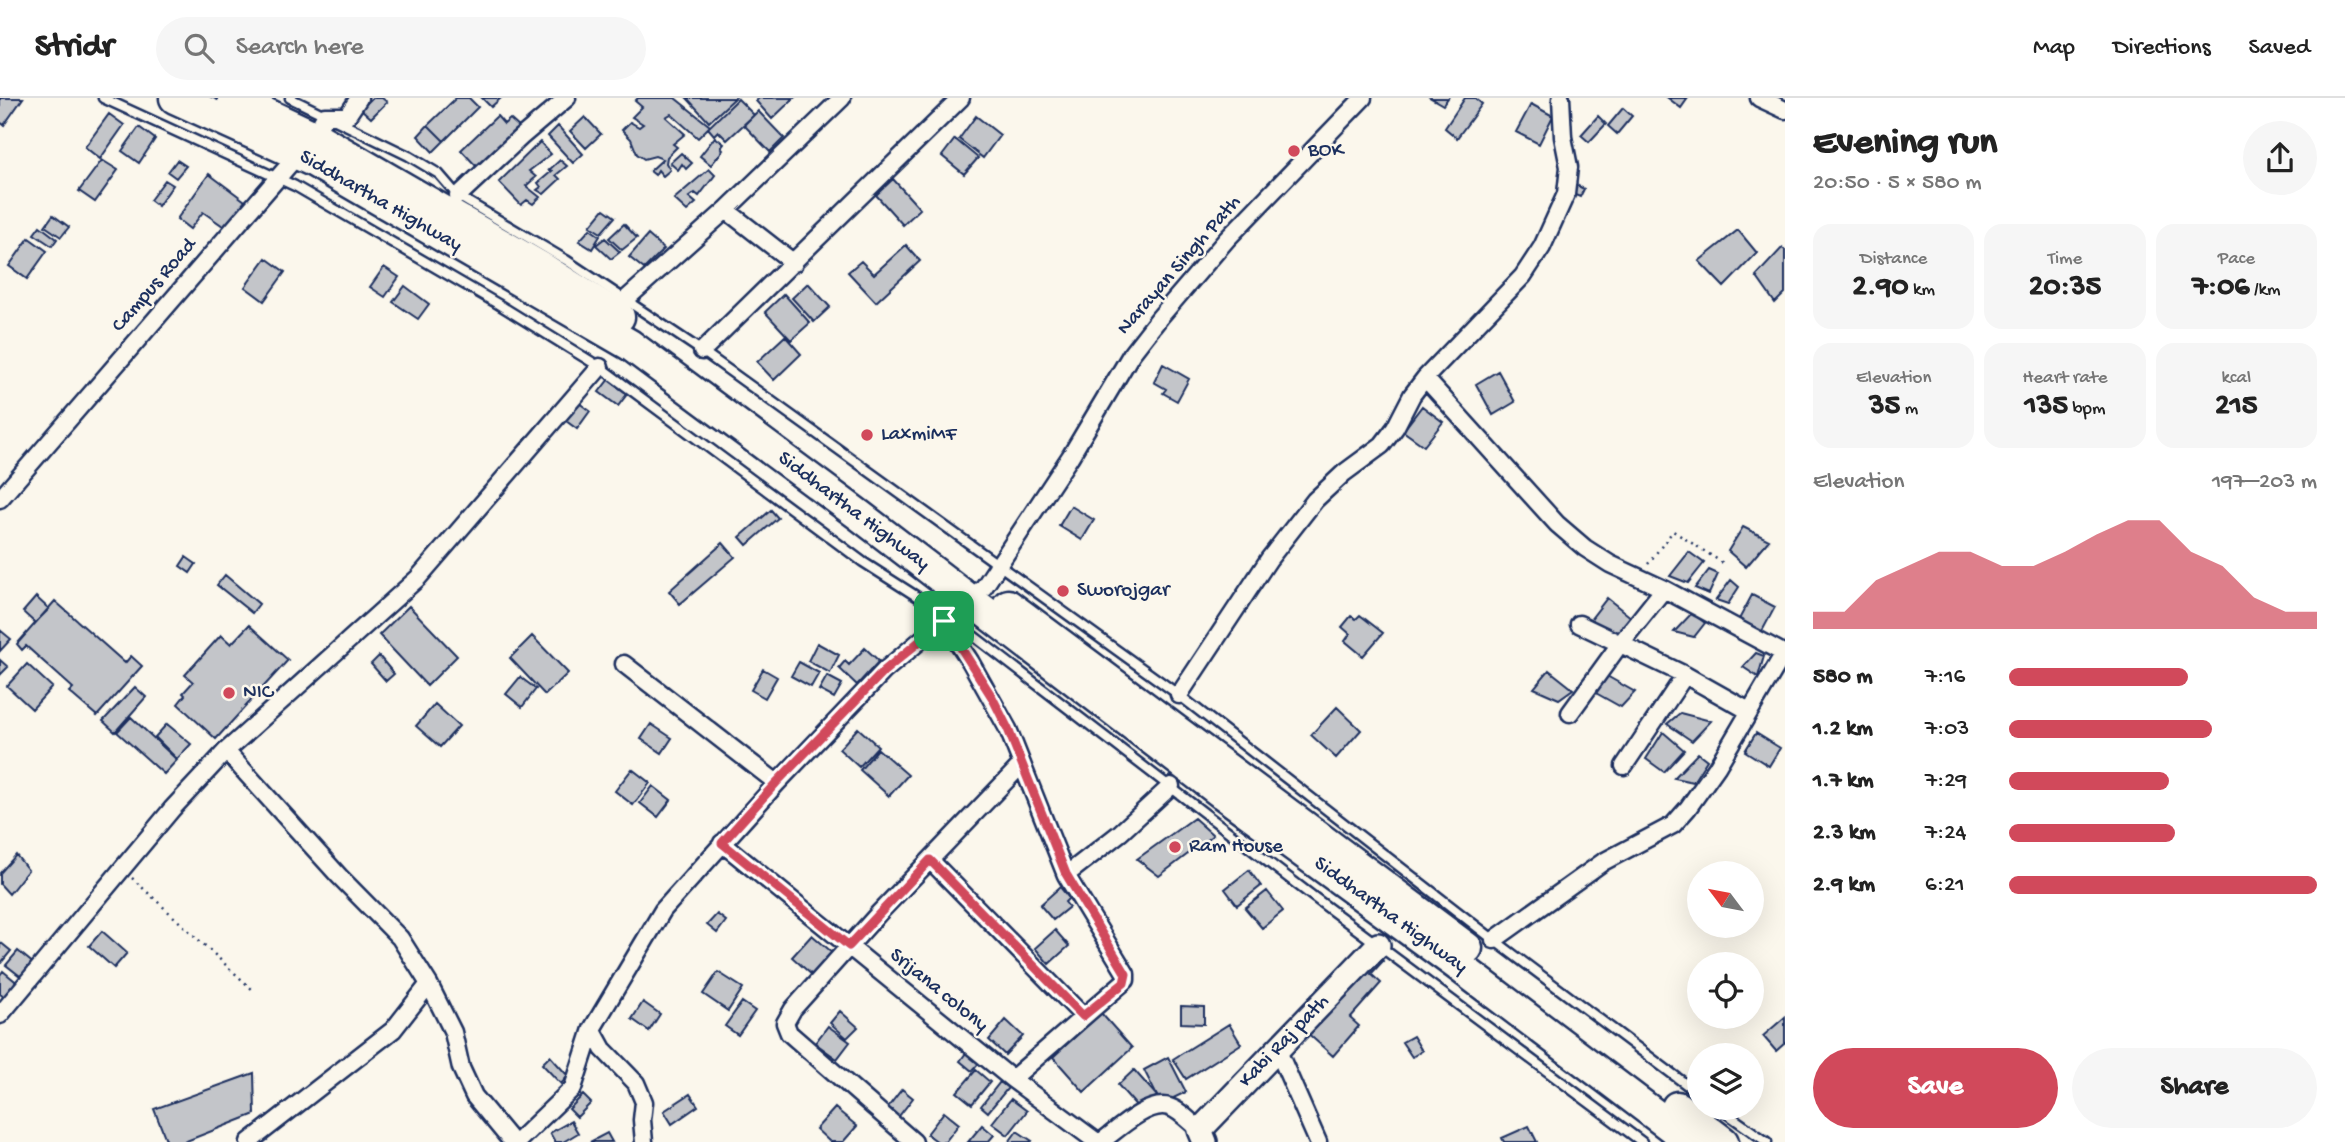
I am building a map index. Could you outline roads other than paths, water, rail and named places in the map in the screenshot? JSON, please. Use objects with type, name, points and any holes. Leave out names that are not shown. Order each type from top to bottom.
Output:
[{"type":"highway","name":"Siddhartha Highway","points":[[175,98],[313,135]]},
{"type":"highway","name":"Siddhartha Highway","points":[[233,98],[313,135],[630,345],[969,598],[1223,794],[1456,964],[1691,1142]]},
{"type":"highway","name":"Siddhartha Highway","points":[[969,598],[1419,910],[1723,1142]]},
{"type":"street","points":[[313,135],[347,116],[359,98]]},
{"type":"street","points":[[458,197],[567,98]]},
{"type":"street","points":[[624,301],[726,210],[842,98]]},
{"type":"street","name":"Narayan Singh Path","points":[[514,1142],[573,1088],[592,1029],[663,910],[776,783],[884,671],[969,598],[1070,457],[1132,353],[1153,326],[1227,239],[1363,98]]},
{"type":"street","points":[[1179,695],[1284,540],[1315,500],[1354,465],[1382,445],[1425,378],[1524,276],[1542,247],[1566,194],[1569,167],[1563,137],[1561,98]]},
{"type":"street","points":[[1759,98],[1785,110]]},
{"type":"street","points":[[702,351],[794,263],[950,101]]},
{"type":"street","name":"Campus Road","points":[[0,499],[313,135]]},
{"type":"street","points":[[726,210],[794,263]]},
{"type":"street","points":[[0,1015],[172,809],[226,751],[418,578],[600,367]]},
{"type":"street","points":[[1425,378],[1557,524],[1584,548],[1785,653],[1717,767],[1673,825],[1604,862],[1494,940]]},
{"type":"street","points":[[1570,713],[1664,589]]},
{"type":"street","points":[[969,598],[992,697],[1008,729],[1066,874],[1126,974],[1124,983],[1012,1079]]},
{"type":"street","points":[[1579,624],[1685,675],[1749,711]]},
{"type":"street","points":[[624,664],[776,783]]},
{"type":"street","points":[[1624,766],[1685,675]]},
{"type":"street","points":[[226,751],[339,876],[400,938],[429,984],[453,1032],[461,1068],[474,1096],[514,1142]]},
{"type":"street","points":[[914,1142],[789,1033],[785,1023],[793,1009],[849,946],[1022,764]]},
{"type":"street","points":[[1066,874],[1120,833],[1171,786]]},
{"type":"street","name":"Srijana colony","points":[[722,843],[1012,1079],[1099,1142]]},
{"type":"street","points":[[930,860],[1083,1016]]},
{"type":"street","name":"Kabi Raj path","points":[[1203,1136],[1278,1051],[1378,945]]},
{"type":"street","points":[[249,1142],[393,1030],[429,984]]},
{"type":"street","points":[[592,1029],[603,1049],[636,1083],[644,1102],[644,1142]]},
{"type":"street","points":[[1278,1051],[1318,1142]]},
{"type":"street","points":[[1099,1142],[1145,1110],[1160,1105],[1172,1107],[1203,1136]]},
{"type":"lane","points":[[103,98],[277,176],[498,304],[600,367],[863,562],[969,598],[1179,695],[1494,940],[1687,1085]]},
{"type":"lane","points":[[290,98],[313,135],[409,156],[439,174],[458,197],[566,260],[702,351],[1171,786],[1642,1142]]},
{"type":"lane","points":[[1736,1120],[1767,1142]]},
{"type":"place","name":"BOK","points":[[1294,151]]},
{"type":"place","name":"LaxmiMF","points":[[867,435]]},
{"type":"place","name":"Sworojgar","points":[[1063,591]]},
{"type":"place","name":"NIC","points":[[229,693]]},
{"type":"place","name":"Ram House","points":[[1175,847]]}]
